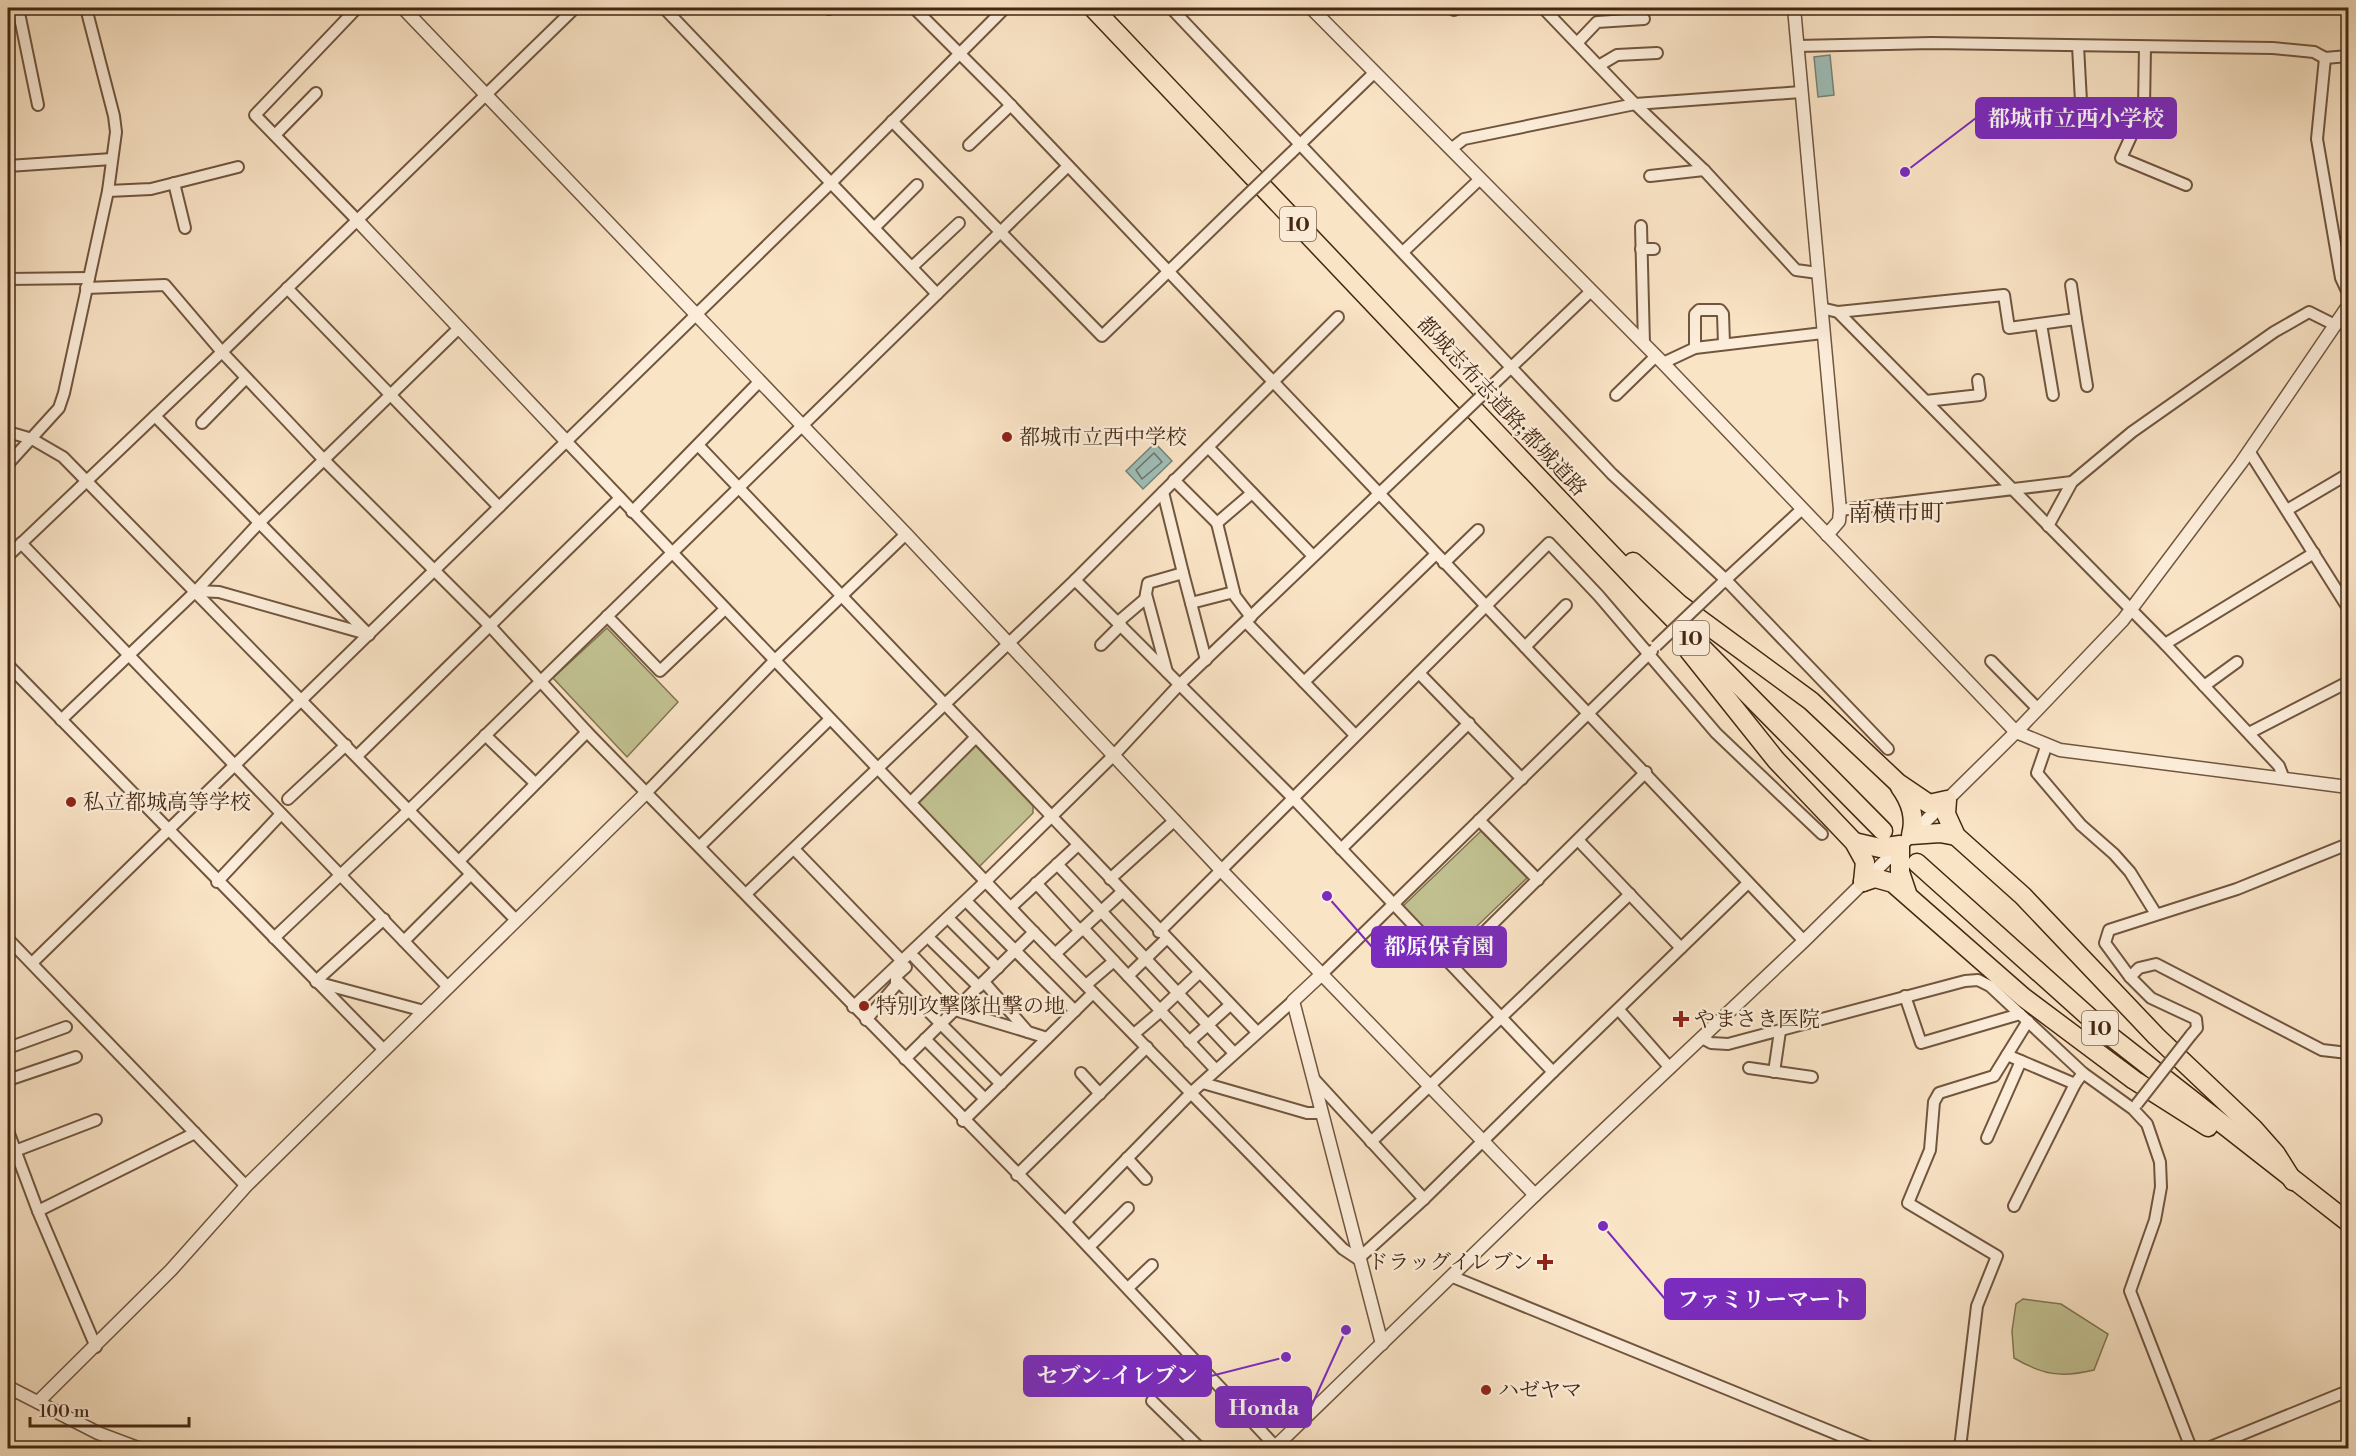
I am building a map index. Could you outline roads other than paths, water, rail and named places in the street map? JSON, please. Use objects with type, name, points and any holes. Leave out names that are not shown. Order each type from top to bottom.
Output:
[{"type":"highway","name":"都城志布志道路;都城道路","points":[[1093,8],[1712,659],[1883,831]]},
{"type":"highway","points":[[1503,440],[1679,604],[1811,701],[1898,783],[1929,804],[1947,800],[1946,814],[1956,836],[2030,902],[2156,1036],[2253,1128],[2276,1154],[2293,1182]]},
{"type":"highway","points":[[1503,440],[1681,641],[1776,760],[1854,842],[1865,862],[1863,882],[1875,878],[1886,879],[1907,893],[2007,983],[2073,1035],[2134,1080],[2293,1182]]},
{"type":"highway","points":[[1898,783],[1912,809],[1914,825],[1906,840],[1900,872],[1907,893]]},
{"type":"highway","points":[[1854,842],[1880,848],[1940,833],[1956,836]]},
{"type":"highway","name":"10","points":[[1917,863],[2071,1004],[2293,1182],[2349,1222]]},
{"type":"street","points":[[18,8],[38,105]]},
{"type":"street","points":[[8,464],[58,408],[64,393],[108,191],[116,132],[114,116],[86,8]]},
{"type":"street","points":[[357,8],[255,115],[911,802],[986,886],[1011,907],[1343,1249],[1358,1259]]},
{"type":"street","points":[[403,8],[906,534],[1006,644],[1221,870],[1535,1195]]},
{"type":"street","points":[[8,556],[155,417],[575,8]]},
{"type":"street","points":[[664,8],[937,294]]},
{"type":"street","points":[[914,8],[1011,105],[1804,940]]},
{"type":"street","points":[[32,963],[831,183],[1005,8]]},
{"type":"street","points":[[1171,8],[1301,142],[1612,474],[1888,749]]},
{"type":"street","points":[[1311,8],[1660,359],[2016,732],[2046,747],[2349,787]]},
{"type":"street","points":[[1543,8],[1635,104],[1704,170],[1796,270],[1818,273]]},
{"type":"street","points":[[1794,8],[1840,510],[1839,521],[1827,535]]},
{"type":"street","points":[[1578,42],[1597,22],[1644,19]]},
{"type":"street","points":[[1797,46],[1921,44],[2273,48],[2314,52],[2325,58],[2349,56]]},
{"type":"street","points":[[2078,46],[2082,120]]},
{"type":"street","points":[[2145,47],[2144,108],[2121,158],[2186,185]]},
{"type":"street","points":[[1600,65],[1617,55],[1657,52]]},
{"type":"street","points":[[2325,58],[2317,139],[2341,278],[2349,293]]},
{"type":"street","points":[[892,121],[1102,336],[1170,273],[1301,142],[1375,72]]},
{"type":"street","points":[[1451,149],[1464,139],[1635,104],[1801,92]]},
{"type":"street","points":[[275,135],[316,93]]},
{"type":"street","points":[[969,145],[1011,105]]},
{"type":"street","points":[[8,166],[112,159]]},
{"type":"street","points":[[108,191],[151,189],[238,166]]},
{"type":"street","points":[[274,938],[673,554],[801,424],[1068,166]]},
{"type":"street","points":[[1650,176],[1704,170]]},
{"type":"street","points":[[1404,251],[1480,178]]},
{"type":"street","points":[[174,183],[185,228]]},
{"type":"street","points":[[874,228],[917,185]]},
{"type":"street","points":[[912,267],[959,223]]},
{"type":"street","points":[[1641,226],[1644,344]]},
{"type":"street","points":[[1641,249],[1654,249]]},
{"type":"street","points":[[8,279],[165,285],[246,378],[490,626],[542,680],[587,732],[747,893],[853,1007],[1065,1222],[1276,1448],[1535,1195],[1804,940],[2038,710],[2131,612],[2249,451],[2349,306]]},
{"type":"street","points":[[2071,285],[2087,386]]},
{"type":"street","points":[[287,288],[499,507]]},
{"type":"street","points":[[866,1020],[896,985],[896,979],[915,958],[970,905],[1051,816],[1114,755],[1179,685],[1591,291]]},
{"type":"street","points":[[1821,308],[1838,312],[2004,295],[2009,328],[2076,319]]},
{"type":"street","points":[[1695,348],[1695,314],[1699,310],[1720,310],[1723,314],[1724,344]]},
{"type":"street","points":[[1838,312],[2165,644],[2279,766],[2284,779]]},
{"type":"street","points":[[2048,526],[2072,482],[2132,432],[2274,332],[2309,312],[2335,325]]},
{"type":"street","points":[[747,893],[1075,580],[1338,317]]},
{"type":"street","points":[[2041,324],[2053,395]]},
{"type":"street","points":[[61,720],[196,591],[259,524],[459,328]]},
{"type":"street","points":[[1616,395],[1660,359],[1695,348],[1823,333]]},
{"type":"street","points":[[202,423],[246,378]]},
{"type":"street","points":[[1926,401],[1980,395],[1978,380]]},
{"type":"street","points":[[632,512],[759,382]]},
{"type":"street","points":[[155,417],[369,635]]},
{"type":"street","points":[[8,432],[32,439],[63,457],[87,480],[516,920]]},
{"type":"street","points":[[698,445],[1162,935],[1257,1032]]},
{"type":"street","points":[[1208,447],[1313,556]]},
{"type":"street","points":[[2249,451],[2349,608]]},
{"type":"street","points":[[2287,510],[2347,477]]},
{"type":"street","points":[[1174,480],[1217,523],[1234,592],[1249,620],[1355,735]]},
{"type":"street","points":[[1840,510],[2072,482]]},
{"type":"street","points":[[1163,492],[1206,660]]},
{"type":"street","points":[[1217,523],[1252,493]]},
{"type":"street","points":[[357,756],[620,498]]},
{"type":"street","points":[[1065,1222],[1192,1092],[1322,974],[1588,712],[1802,508]]},
{"type":"street","points":[[1444,562],[1478,530]]},
{"type":"street","points":[[38,1402],[96,1347],[171,1270],[246,1186],[646,792],[774,661],[906,534]]},
{"type":"street","points":[[21,543],[448,987]]},
{"type":"street","points":[[1128,976],[1221,870],[1549,543],[1599,596],[1647,655],[1716,733],[1822,834]]},
{"type":"street","points":[[2165,644],[2314,553]]},
{"type":"street","points":[[1304,682],[1436,554]]},
{"type":"street","points":[[1101,645],[1119,623],[1145,599],[1148,583],[1183,573]]},
{"type":"street","points":[[1075,580],[1292,797],[1553,1072]]},
{"type":"street","points":[[196,591],[219,592],[369,635]]},
{"type":"street","points":[[1191,603],[1234,592]]},
{"type":"street","points":[[1146,594],[1168,674]]},
{"type":"street","points":[[1525,647],[1566,605]]},
{"type":"street","points":[[607,616],[660,671],[725,609]]},
{"type":"street","points":[[1991,661],[2038,710]]},
{"type":"street","points":[[2204,686],[2237,662]]},
{"type":"street","points":[[8,664],[217,882],[384,1050]]},
{"type":"street","points":[[1419,673],[1522,779]]},
{"type":"street","points":[[2249,733],[2349,682]]},
{"type":"street","points":[[700,846],[830,719]]},
{"type":"street","points":[[1341,849],[1469,723]]},
{"type":"street","points":[[459,861],[587,732]]},
{"type":"street","points":[[485,735],[536,783]]},
{"type":"street","points":[[911,802],[976,737]]},
{"type":"street","points":[[288,800],[346,745]]},
{"type":"street","points":[[2046,747],[2037,773],[2080,825],[2114,854],[2130,872],[2156,914]]},
{"type":"street","points":[[1452,964],[1646,772]]},
{"type":"street","points":[[217,882],[281,814]]},
{"type":"street","points":[[1110,879],[1175,820]]},
{"type":"street","points":[[1479,820],[1538,880]]},
{"type":"street","points":[[1578,840],[1681,948]]},
{"type":"street","points":[[2135,1106],[2197,1028],[2196,1019],[2151,998],[2130,977],[2105,943],[2109,930],[2237,889],[2349,844]]},
{"type":"street","points":[[1011,907],[1078,845]]},
{"type":"street","points":[[794,849],[902,961]]},
{"type":"street","points":[[1058,864],[1234,1053]]},
{"type":"street","points":[[404,941],[471,874]]},
{"type":"street","points":[[1036,883],[1114,961],[1216,1070]]},
{"type":"street","points":[[1358,1259],[1424,1199],[1748,883]]},
{"type":"street","points":[[853,1007],[986,886]]},
{"type":"street","points":[[1055,954],[1122,892]]},
{"type":"street","points":[[1371,1142],[1630,894]]},
{"type":"street","points":[[970,905],[1075,1011]]},
{"type":"street","points":[[316,981],[384,920]]},
{"type":"street","points":[[952,922],[998,968]]},
{"type":"street","points":[[905,1059],[1034,932]]},
{"type":"street","points":[[8,939],[246,1186]]},
{"type":"street","points":[[932,941],[1028,1032]]},
{"type":"street","points":[[915,958],[958,1008],[1047,1038]]},
{"type":"street","points":[[963,1120],[1075,1011],[1114,961]]},
{"type":"street","points":[[2130,977],[2139,969],[2156,964],[2322,1050],[2349,1053]]},
{"type":"street","points":[[1134,1034],[1199,973]]},
{"type":"street","points":[[896,979],[1001,1084]]},
{"type":"street","points":[[1702,1038],[1711,1043],[1728,1044],[1905,996],[1965,981],[1978,980],[1990,986],[2083,1073],[2135,1106],[2147,1124],[2160,1162],[2161,1187],[2155,1220],[2130,1291],[2191,1449]]},
{"type":"street","points":[[316,981],[423,1011]]},
{"type":"street","points":[[1905,996],[1921,1043],[2024,1017]]},
{"type":"street","points":[[1293,1000],[1358,1259],[1382,1344]]},
{"type":"street","points":[[1190,1042],[1230,1005]]},
{"type":"street","points":[[1619,1010],[1670,1068]]},
{"type":"street","points":[[1960,1449],[1977,1306],[1997,1256],[1908,1203],[1930,1150],[1934,1102],[1938,1093],[1994,1076],[2007,1055],[2024,1017]]},
{"type":"street","points":[[8,1048],[66,1027]]},
{"type":"street","points":[[1774,1072],[1780,1031]]},
{"type":"street","points":[[926,1039],[985,1099]]},
{"type":"street","points":[[1017,1175],[1147,1047]]},
{"type":"street","points":[[2007,1055],[2075,1084]]},
{"type":"street","points":[[8,1080],[76,1057]]},
{"type":"street","points":[[1987,1138],[2021,1061]]},
{"type":"street","points":[[1749,1068],[1812,1077]]},
{"type":"street","points":[[1081,1073],[1100,1094]]},
{"type":"street","points":[[2014,1206],[2075,1084],[2083,1073]]},
{"type":"street","points":[[1314,1079],[1424,1199]]},
{"type":"street","points":[[1203,1083],[1307,1113],[1322,1113]]},
{"type":"street","points":[[15,1151],[96,1120]]},
{"type":"street","points":[[8,1131],[38,1211],[96,1347]]},
{"type":"street","points":[[38,1211],[195,1133]]},
{"type":"street","points":[[1127,1158],[1146,1179]]},
{"type":"street","points":[[1089,1247],[1128,1208]]},
{"type":"street","points":[[1128,1288],[1152,1265]]},
{"type":"street","points":[[1453,1277],[1872,1449]]},
{"type":"street","points":[[8,1386],[98,1432],[138,1449]]},
{"type":"street","points":[[2208,1449],[2349,1391]]},
{"type":"street","points":[[1152,1401],[1200,1449]]},
{"type":"water","points":[[1830,55],[1834,95],[1818,97],[1814,57]]},
{"type":"water","points":[[1155,443],[1172,461],[1143,489],[1126,471]]},
{"type":"place","name":"都城市立西小学校","points":[[1905,172]]},
{"type":"place","name":"都城市立西中学校","points":[[1007,437]]},
{"type":"place","name":"私立都城高等学校","points":[[71,802]]},
{"type":"place","name":"都原保育園","points":[[1327,896]]},
{"type":"place","name":"特別攻撃隊出撃の地","points":[[864,1006]]},
{"type":"place","name":"やまさき医院","points":[[1681,1019]]},
{"type":"place","name":"ファミリーマート","points":[[1603,1226]]},
{"type":"place","name":"ドラッグイレブン","points":[[1545,1262]]},
{"type":"place","name":"Honda","points":[[1346,1330]]},
{"type":"place","name":"セブン-イレブン","points":[[1286,1357]]},
{"type":"place","name":"ハゼヤマ","points":[[1486,1390]]},
{"type":"district","name":"南横市町","points":[[1896,513]]}]
